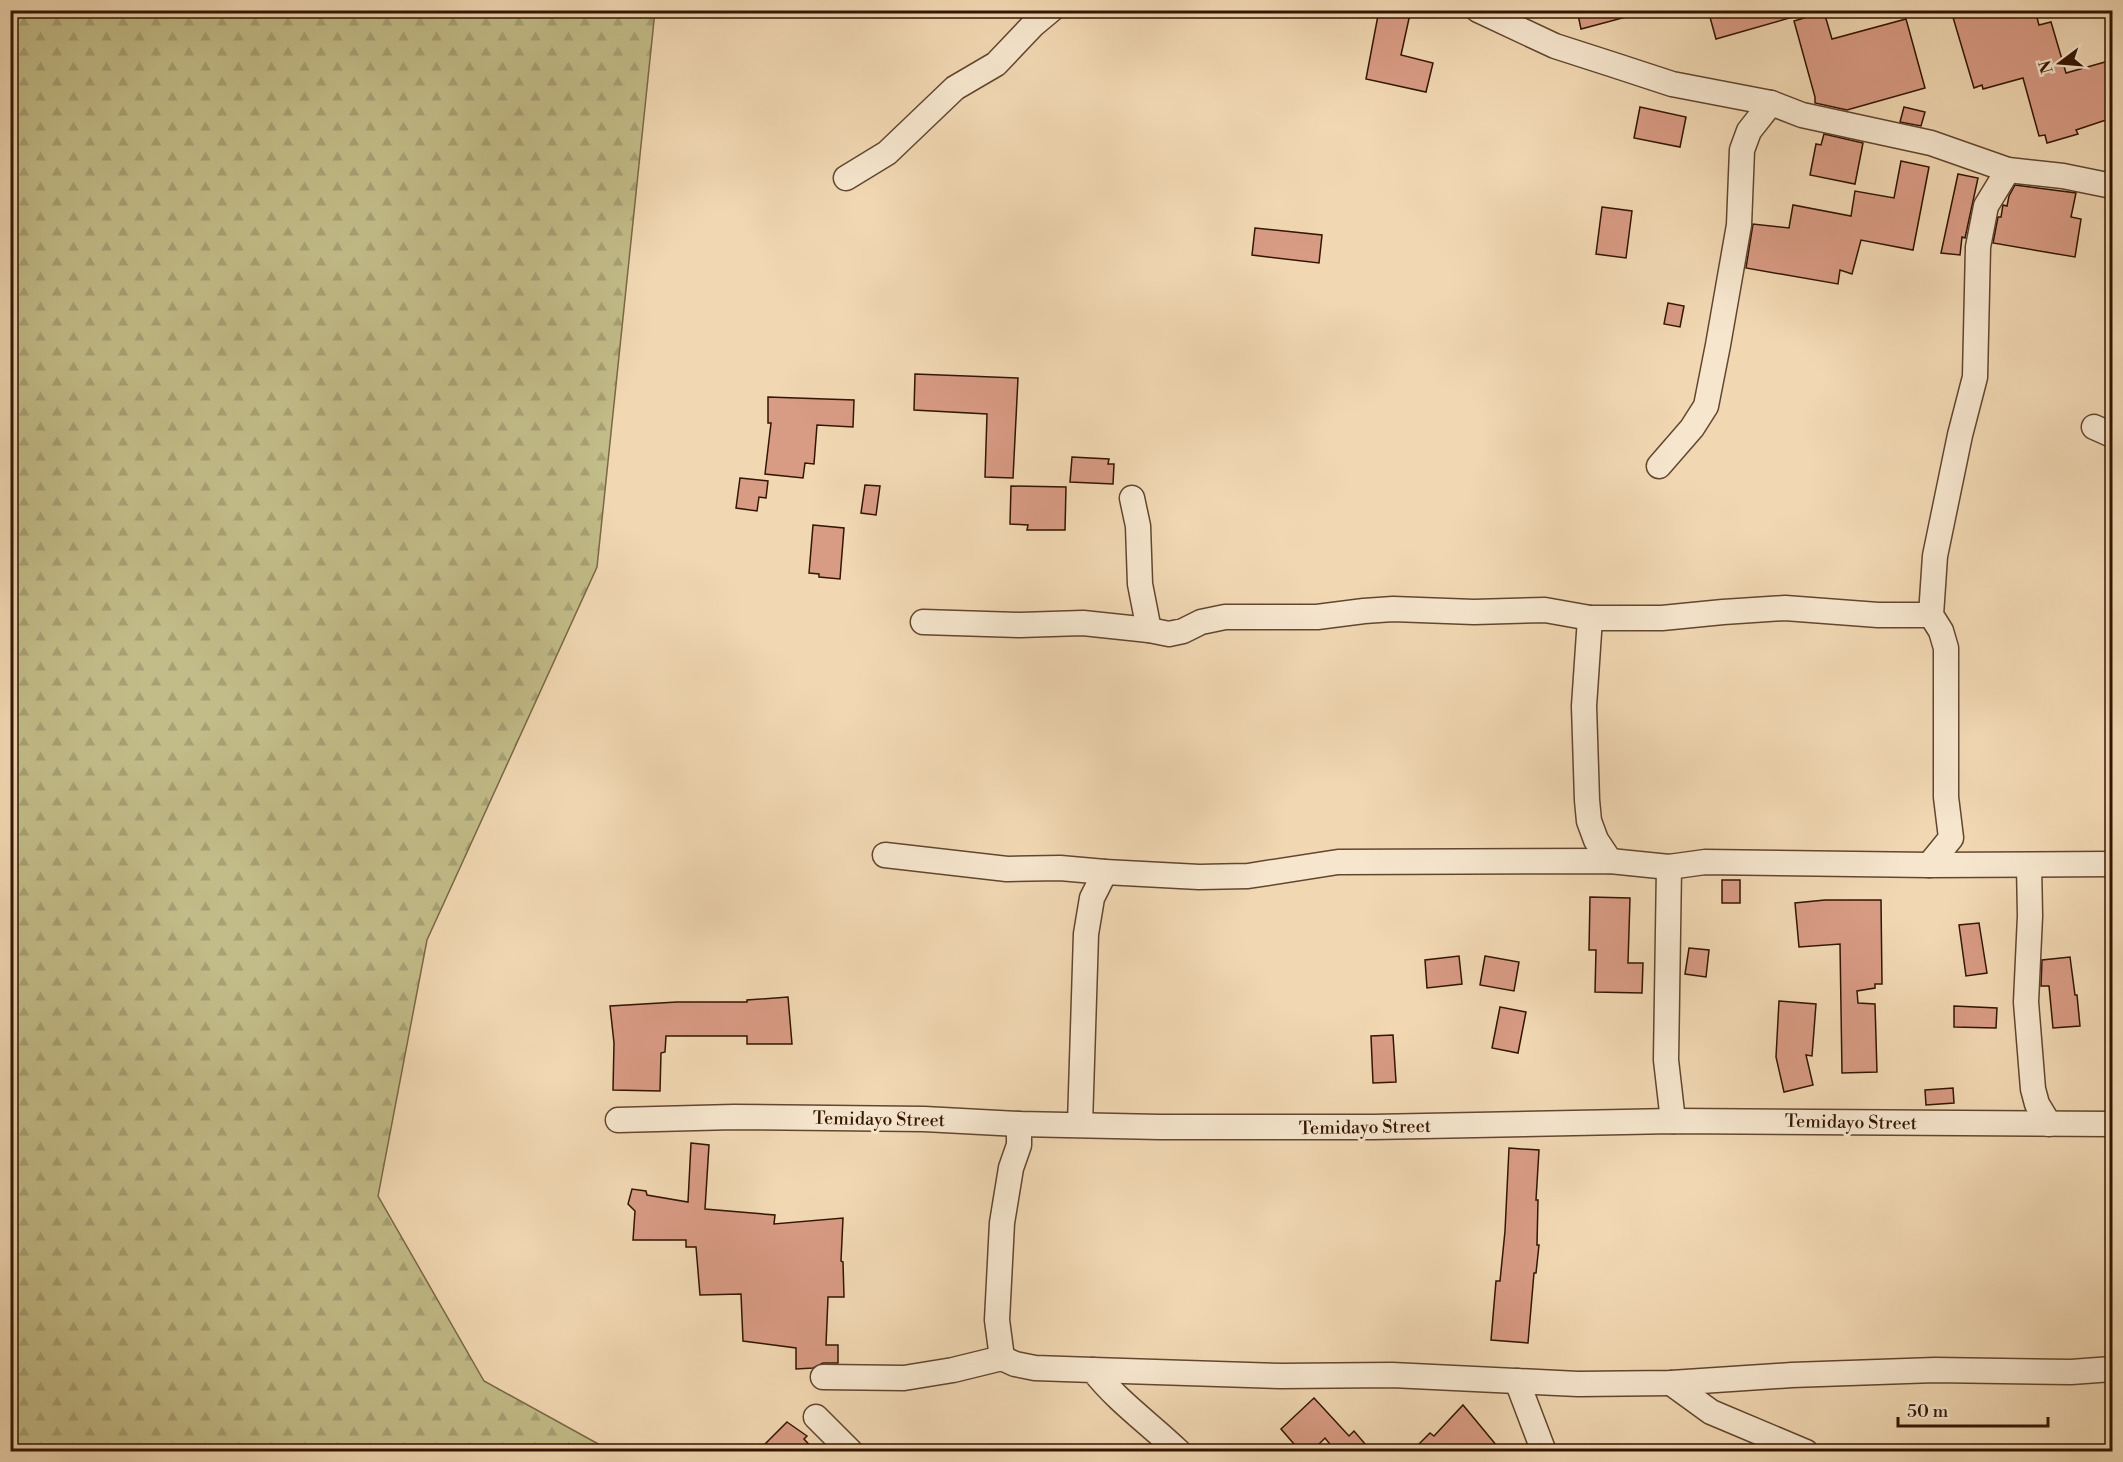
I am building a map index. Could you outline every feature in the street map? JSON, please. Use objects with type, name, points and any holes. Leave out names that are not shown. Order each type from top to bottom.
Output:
[{"type":"street","points":[[846,178],[887,153],[954,88],[996,63],[1051,10]]},
{"type":"street","points":[[1478,10],[1555,46],[1672,84],[1771,103],[1802,115],[1931,143],[2008,170],[2063,176],[2112,186]]},
{"type":"street","points":[[1659,466],[1692,428],[1706,406],[1739,225],[1742,150],[1749,131],[1771,103]]},
{"type":"street","points":[[1929,865],[1951,838],[1946,797],[1946,648],[1941,631],[1931,615],[1935,556],[1960,435],[1975,377],[1978,247],[1986,206],[2008,170]]},
{"type":"street","points":[[1132,498],[1138,526],[1140,584],[1149,630]]},
{"type":"street","points":[[923,622],[1020,625],[1083,623],[1169,634],[1183,631],[1201,622],[1225,617],[1317,617],[1394,609],[1474,612],[1545,610],[1590,618],[1662,618],[1785,608],[1878,615],[1931,615]]},
{"type":"street","points":[[1590,618],[1584,706],[1587,800],[1589,821],[1596,840],[1610,861]]},
{"type":"street","points":[[1951,838],[1990,865]]},
{"type":"street","points":[[885,855],[1008,869],[1060,868],[1199,877],[1248,876],[1338,862],[1610,861],[1669,867],[1705,862],[1929,865],[2112,864]]},
{"type":"street","points":[[2029,865],[2030,916],[2026,1002],[2033,1089],[2037,1104],[2049,1124]]},
{"type":"street","points":[[1669,867],[1666,1060],[1673,1121]]},
{"type":"street","points":[[1080,1124],[1086,934],[1092,898],[1105,872]]},
{"type":"street","name":"Temidayo Street","points":[[618,1120],[734,1117],[924,1119],[1160,1127],[1373,1127],[1673,1121],[2112,1124]]},
{"type":"street","points":[[1002,1358],[997,1320],[1002,1223],[1011,1168],[1018,1145],[1019,1124]]},
{"type":"street","points":[[823,1377],[904,1378],[953,1370],[1002,1358],[1015,1364],[1035,1368],[1281,1376],[1392,1375],[1578,1384],[1671,1383],[1792,1375],[1935,1370],[2071,1372],[2112,1370]]},
{"type":"street","points":[[1093,1370],[1132,1411],[1179,1452]]},
{"type":"street","points":[[1517,1381],[1544,1452]]},
{"type":"street","points":[[1671,1383],[1711,1412],[1806,1452]]},
{"type":"street","points":[[816,1417],[851,1452]]},
{"type":"green space","points":[[10,11],[655,11],[597,567],[427,940],[378,1196],[484,1381],[611,1451],[11,1451]]},
{"type":"building","points":[[1379,10],[1397,10],[1410,14],[1401,55],[1433,63],[1426,92],[1366,79]]},
{"type":"building","points":[[1577,10],[1630,10],[1630,16],[1581,29]]},
{"type":"building","points":[[1708,10],[1799,10],[1800,15],[1716,39]]},
{"type":"building","points":[[1965,10],[2035,10],[2039,25],[2051,22],[2066,73],[2112,60],[2112,118],[2076,130],[2078,134],[2047,143],[2045,135],[2039,136],[2023,78],[1983,89],[1982,85],[1974,88],[1952,14]]},
{"type":"building","points":[[1824,12],[1832,39],[1906,19],[1925,88],[1847,110],[1815,103],[1794,21]]},
{"type":"building","points":[[1640,107],[1686,117],[1680,147],[1634,138]]},
{"type":"building","points":[[1904,107],[1925,112],[1921,126],[1900,122]]},
{"type":"building","points":[[1824,134],[1863,143],[1855,184],[1810,175],[1816,144],[1821,145]]},
{"type":"building","points":[[1901,161],[1929,167],[1913,250],[1861,240],[1852,274],[1840,270],[1838,284],[1746,268],[1753,224],[1789,228],[1793,205],[1851,216],[1855,191],[1894,198]]},
{"type":"building","points":[[1958,174],[1978,178],[1965,238],[1962,237],[1960,255],[1941,253]]},
{"type":"building","points":[[2015,185],[2076,193],[2071,217],[2081,219],[2075,257],[1993,243],[1998,217],[2001,217],[2003,205],[2007,206]]},
{"type":"building","points":[[1602,207],[1632,211],[1626,258],[1596,254]]},
{"type":"building","points":[[1255,228],[1322,235],[1319,263],[1252,255]]},
{"type":"building","points":[[1668,303],[1684,306],[1680,327],[1664,324]]},
{"type":"building","points":[[915,374],[1018,378],[1013,478],[985,477],[987,414],[914,410]]},
{"type":"building","points":[[768,397],[854,400],[853,427],[817,425],[814,464],[805,463],[803,478],[765,474],[771,423],[768,423]]},
{"type":"building","points":[[1072,457],[1109,459],[1108,464],[1114,464],[1113,484],[1070,482]]},
{"type":"building","points":[[740,478],[768,481],[766,498],[759,497],[757,511],[736,508]]},
{"type":"building","points":[[865,485],[880,486],[876,515],[861,513]]},
{"type":"building","points":[[1011,486],[1066,487],[1065,530],[1027,530],[1028,525],[1010,524]]},
{"type":"building","points":[[813,525],[844,528],[840,579],[819,577],[819,574],[809,573]]},
{"type":"building","points":[[1722,880],[1740,880],[1740,903],[1722,903]]},
{"type":"building","points":[[1590,897],[1630,898],[1628,963],[1643,963],[1642,993],[1595,992],[1596,950],[1589,950]]},
{"type":"building","points":[[1825,900],[1881,900],[1882,984],[1875,984],[1875,988],[1857,991],[1858,1003],[1875,1004],[1877,1072],[1842,1073],[1840,944],[1799,947],[1795,903]]},
{"type":"building","points":[[1979,923],[1987,973],[1966,976],[1959,925]]},
{"type":"building","points":[[1689,948],[1709,950],[1706,977],[1685,974]]},
{"type":"building","points":[[1459,956],[1462,984],[1427,988],[1425,960]]},
{"type":"building","points":[[1485,956],[1519,962],[1514,991],[1480,985]]},
{"type":"building","points":[[2070,957],[2080,1026],[2053,1028],[2049,986],[2041,986],[2042,960]]},
{"type":"building","points":[[788,997],[792,1044],[747,1044],[747,1036],[666,1036],[665,1052],[661,1053],[660,1091],[613,1090],[614,1043],[610,1006],[677,1002],[747,1002],[747,1000]]},
{"type":"building","points":[[1779,1001],[1816,1004],[1812,1056],[1806,1055],[1813,1085],[1784,1092],[1776,1057]]},
{"type":"building","points":[[1954,1006],[1997,1008],[1996,1028],[1954,1027]]},
{"type":"building","points":[[1500,1007],[1526,1012],[1518,1053],[1492,1048]]},
{"type":"building","points":[[1393,1035],[1396,1082],[1373,1083],[1371,1036]]},
{"type":"building","points":[[1953,1088],[1954,1103],[1926,1105],[1925,1090]]},
{"type":"building","points":[[691,1143],[709,1145],[705,1209],[775,1215],[774,1224],[843,1218],[841,1261],[843,1262],[844,1297],[828,1297],[826,1345],[838,1345],[838,1363],[823,1363],[813,1368],[796,1369],[796,1348],[743,1341],[741,1294],[700,1295],[696,1247],[686,1247],[686,1240],[633,1240],[635,1211],[628,1204],[632,1189],[646,1191],[647,1195],[688,1202]]},
{"type":"building","points":[[1509,1148],[1539,1150],[1536,1200],[1538,1200],[1537,1245],[1539,1245],[1536,1273],[1534,1273],[1528,1343],[1491,1340],[1496,1281],[1500,1281],[1505,1231]]},
{"type":"building","points":[[1314,1398],[1349,1436],[1354,1431],[1372,1452],[1332,1452],[1334,1449],[1325,1438],[1311,1452],[1301,1452],[1281,1429]]},
{"type":"building","points":[[1463,1405],[1502,1452],[1411,1452],[1430,1433],[1434,1436]]},
{"type":"building","points":[[787,1422],[807,1436],[804,1439],[816,1452],[757,1452]]}]
